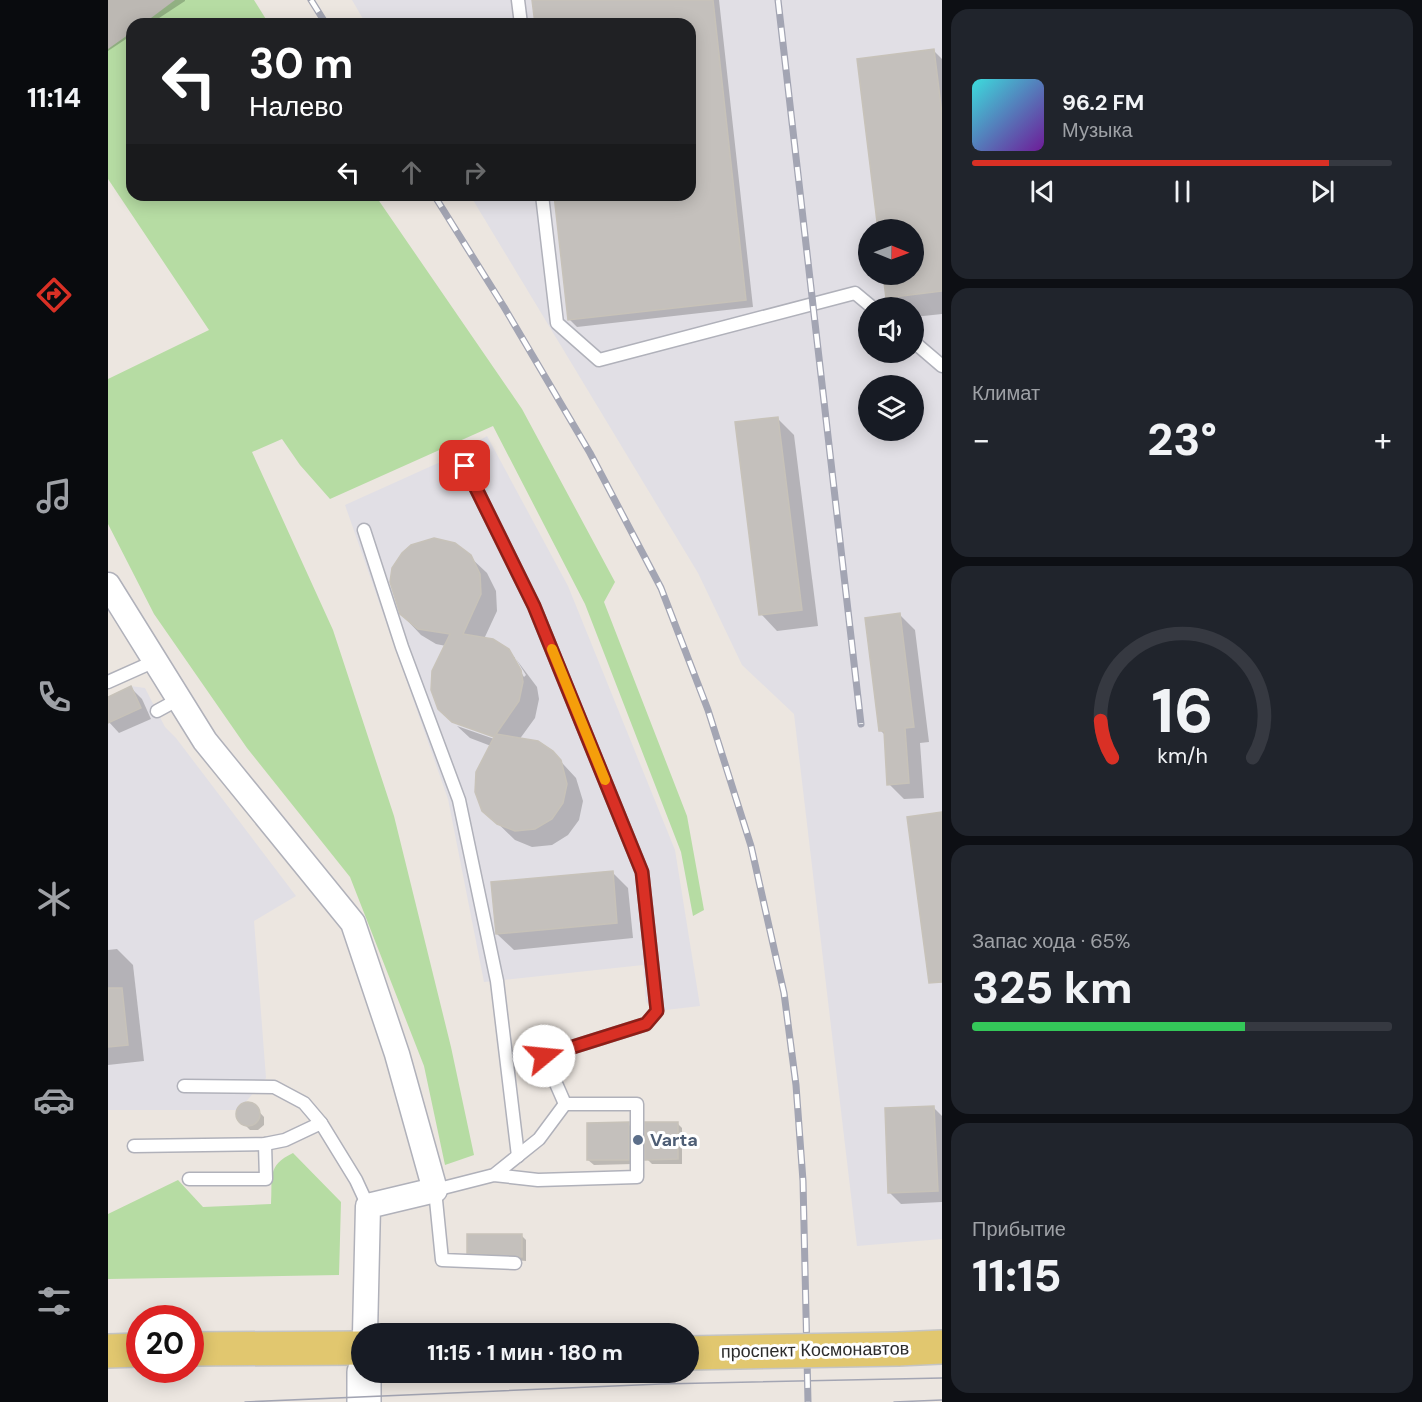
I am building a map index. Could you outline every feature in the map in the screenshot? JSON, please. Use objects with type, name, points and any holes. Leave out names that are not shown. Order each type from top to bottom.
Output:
[{"type":"main road","name":"проспект Космонавтов","points":[[699,1353],[942,1347]]},
{"type":"main road","points":[[204,1349],[351,1348]]},
{"type":"main road","points":[[108,1351],[126,1350]]},
{"type":"main road","points":[[364,1383],[364,1402]]},
{"type":"street","points":[[108,585],[205,741],[353,923],[397,1054],[435,1190],[368,1206],[365,1323]]},
{"type":"lane","points":[[518,0],[520,18]]},
{"type":"lane","points":[[543,201],[557,323],[599,360],[855,293],[860,297]]},
{"type":"lane","points":[[924,351],[942,366]]},
{"type":"lane","points":[[465,466],[534,606],[642,872],[657,1011],[646,1024],[544,1056],[566,1104]]},
{"type":"lane","points":[[364,530],[402,647],[459,800],[496,981],[518,1156]]},
{"type":"lane","points":[[108,682],[155,661]]},
{"type":"lane","points":[[158,711],[179,699]]},
{"type":"lane","points":[[184,1086],[274,1087],[304,1103],[321,1123],[357,1180],[368,1206]]},
{"type":"lane","points":[[494,1175],[538,1139],[566,1104]]},
{"type":"lane","points":[[515,1263],[442,1260],[435,1190],[494,1175],[538,1180],[637,1177],[636,1104],[566,1104]]},
{"type":"lane","points":[[134,1146],[264,1144],[285,1140],[321,1123]]},
{"type":"lane","points":[[189,1179],[266,1179],[264,1144]]},
{"type":"shaded area","points":[[352,0],[942,0],[942,1239],[857,1246],[794,714],[742,665],[698,573],[474,201],[696,201],[696,18],[362,18]]},
{"type":"shaded area","points":[[487,436],[568,586],[675,850],[700,1006],[657,1011],[646,1002],[643,965],[484,982],[448,799],[345,505],[447,459]]},
{"type":"shaded area","points":[[131,686],[145,688],[165,727],[176,738],[296,896],[254,921],[266,1078],[239,1110],[108,1110],[108,697]]},
{"type":"green space","points":[[175,0],[254,0],[265,18],[151,18]]},
{"type":"green space","points":[[126,36],[126,201],[379,201],[522,409],[615,582],[604,602],[687,816],[704,910],[693,916],[681,852],[585,604],[493,426],[330,499],[300,465],[282,439],[252,452],[333,630],[394,816],[451,1047],[474,1155],[445,1165],[424,1066],[350,877],[247,748],[154,614],[108,524],[108,379],[209,330],[108,179],[108,49]]},
{"type":"green space","points":[[293,1153],[341,1202],[339,1275],[108,1279],[108,1214],[178,1180],[203,1207],[271,1204],[275,1168],[284,1158]]},
{"type":"building","points":[[532,0],[713,0],[746,300],[568,320],[555,201],[696,201],[696,18],[534,18]]},
{"type":"building","points":[[934,49],[942,114],[942,291],[886,297],[884,285],[924,285],[924,219],[877,219],[857,59]]},
{"type":"building","points":[[778,417],[802,610],[759,615],[735,422]]},
{"type":"building","points":[[434,538],[455,543],[471,555],[480,574],[481,594],[463,634],[493,639],[509,649],[521,670],[523,682],[519,701],[496,734],[538,741],[553,751],[561,760],[567,784],[563,803],[552,819],[535,829],[515,831],[497,824],[482,811],[475,792],[476,772],[494,737],[452,722],[438,709],[431,690],[432,671],[450,634],[418,629],[400,614],[390,582],[392,568],[402,553],[411,545]]},
{"type":"building","points":[[900,613],[914,727],[905,728],[909,783],[887,785],[884,731],[879,731],[865,618]]},
{"type":"building","points":[[131,686],[141,708],[108,723],[108,697]]},
{"type":"building","points":[[942,812],[942,982],[929,983],[907,817]]},
{"type":"building","points":[[613,871],[617,923],[496,934],[491,882]]},
{"type":"building","points":[[108,988],[122,988],[128,1045],[108,1047]]},
{"type":"building","points":[[248,1102],[253,1103],[259,1109],[259,1119],[253,1125],[248,1126],[243,1125],[237,1119],[236,1114],[237,1109],[243,1103]]},
{"type":"building","points":[[934,1106],[938,1191],[888,1193],[885,1108]]},
{"type":"building","points":[[629,1122],[629,1160],[587,1160],[587,1123]]},
{"type":"building","points":[[645,1122],[678,1122],[678,1159],[645,1160]]},
{"type":"building","points":[[467,1234],[522,1234],[522,1257],[467,1253]]},
{"type":"tram line","points":[[245,1402],[661,1384],[942,1378]]},
{"type":"tram line","points":[[894,1402],[942,1400]]},
{"type":"railway","points":[[311,0],[322,18]]},
{"type":"railway","points":[[778,0],[861,724]]},
{"type":"railway","points":[[438,201],[504,307],[590,453],[661,588],[708,710],[751,846],[784,993],[796,1085],[803,1181],[808,1402]]},
{"type":"slow traffic","points":[[552,649],[605,780]]},
{"type":"place","name":"Varta","points":[[638,1140]]},
{"type":"route","points":[[465,466],[534,606],[642,872],[657,1011],[646,1024],[544,1056]]}]
